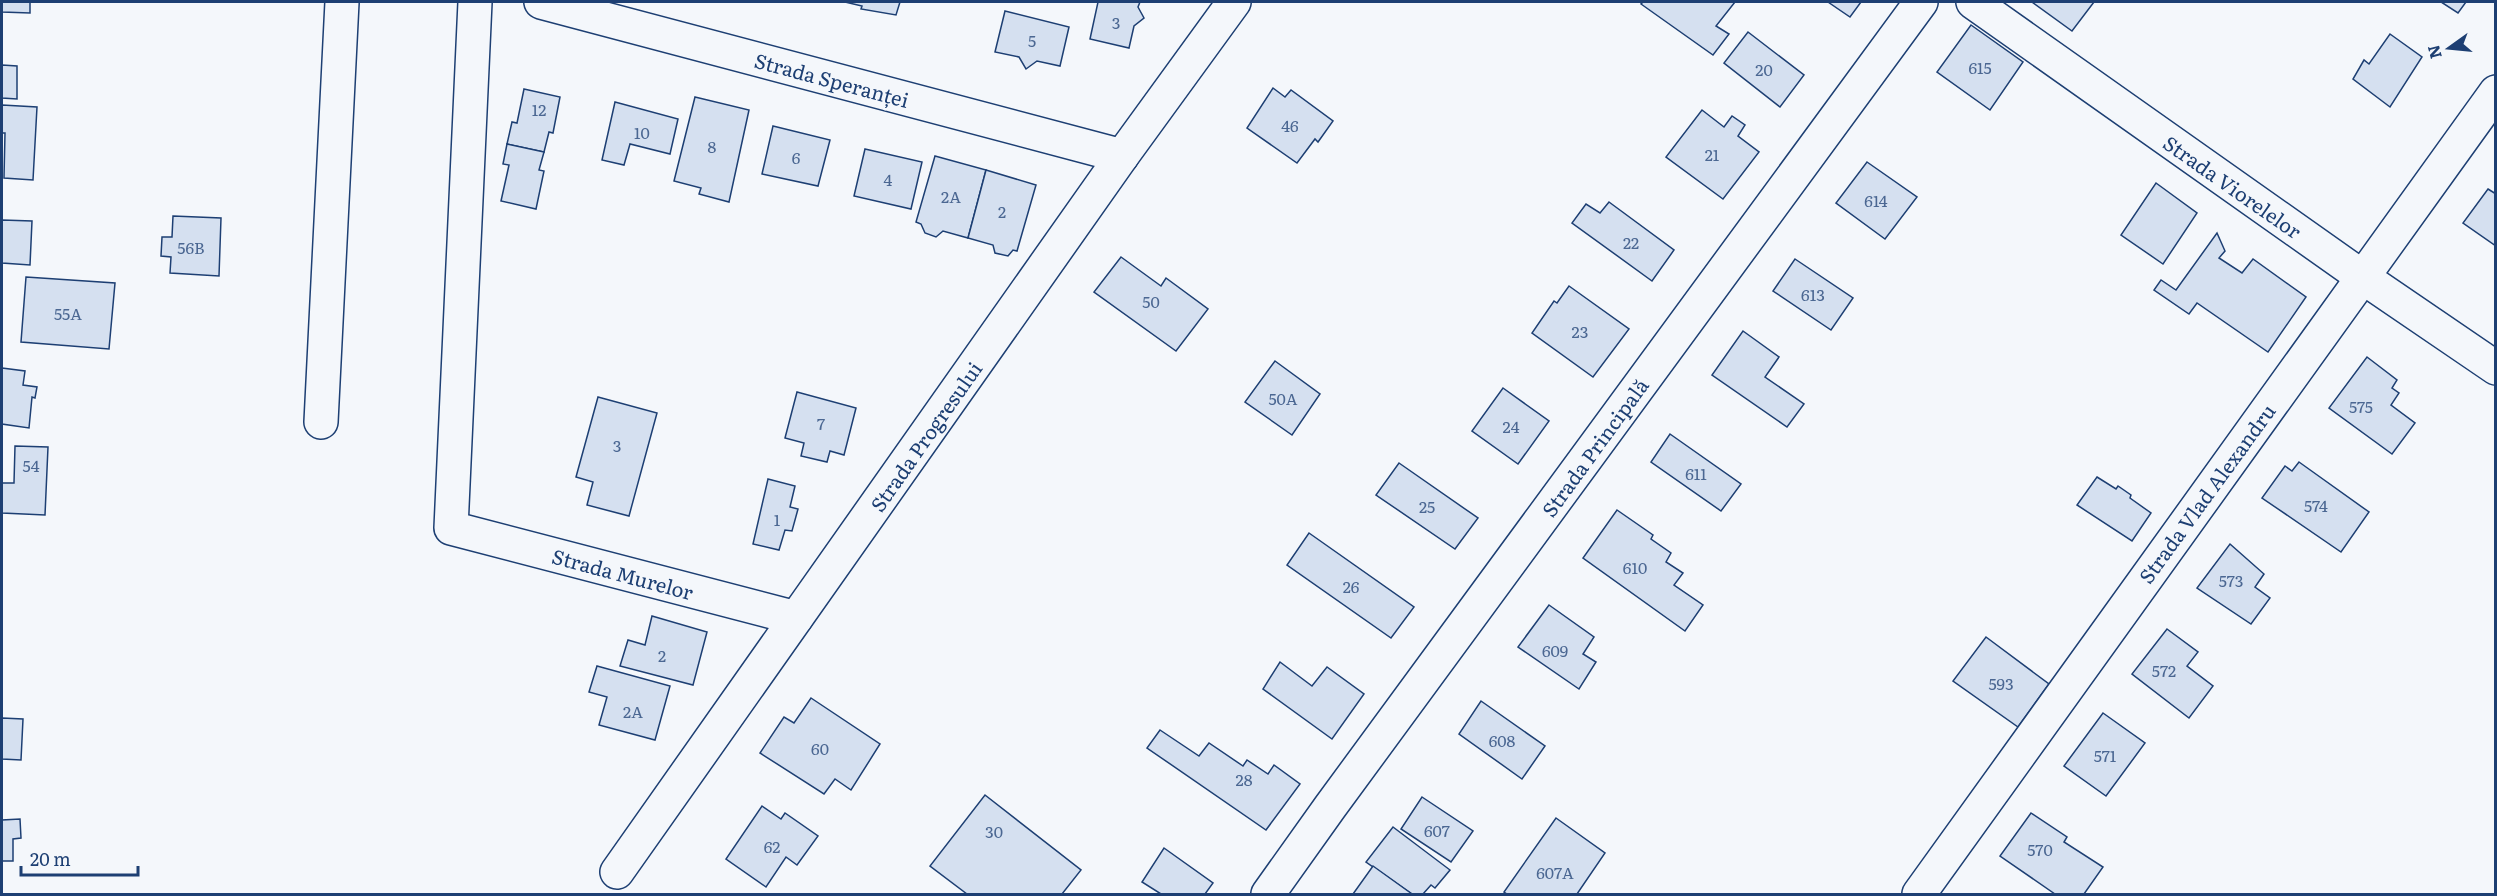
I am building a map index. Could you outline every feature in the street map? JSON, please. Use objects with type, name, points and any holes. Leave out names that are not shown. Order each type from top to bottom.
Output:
[{"type":"street","points":[[321,422],[342,2]]},
{"type":"street","name":"Strada Murelor","points":[[474,2],[451,528],[796,618]]},
{"type":"street","name":"Strada Speranței","points":[[541,2],[1122,156]]},
{"type":"street","name":"Strada Progresului","points":[[617,872],[1122,156],[1234,2]]},
{"type":"street","name":"Strada Principală","points":[[1268,894],[1922,2]]},
{"type":"street","name":"Strada Viorelelor","points":[[1972,2],[2361,276],[2496,368]]},
{"type":"street","name":"Strada Vlad Alexandru","points":[[1919,894],[2361,276],[2496,92]]},
{"type":"building","points":[[2,2],[30,2],[30,13],[2,12]]},
{"type":"building","points":[[845,2],[900,2],[896,15],[861,9],[862,6]]},
{"type":"building","points":[[1098,2],[1140,2],[1138,7],[1144,18],[1134,26],[1129,48],[1090,39]]},
{"type":"building","points":[[1643,2],[1735,2],[1716,26],[1729,34],[1713,55],[1641,4]]},
{"type":"building","points":[[1828,2],[1861,2],[1850,17]]},
{"type":"building","points":[[2032,2],[2094,2],[2072,31]]},
{"type":"building","points":[[2441,2],[2466,2],[2458,13]]},
{"type":"building","points":[[1005,11],[1069,27],[1060,66],[1037,61],[1026,69],[1019,57],[995,52]]},
{"type":"building","points":[[1971,25],[2023,62],[1990,110],[1937,72]]},
{"type":"building","points":[[1748,32],[1804,75],[1780,107],[1724,63]]},
{"type":"building","points":[[2390,34],[2422,57],[2390,107],[2353,79],[2364,60],[2369,64]]},
{"type":"building","points":[[2,65],[17,66],[17,99],[2,98]]},
{"type":"building","points":[[1273,88],[1285,97],[1291,90],[1333,121],[1318,142],[1315,139],[1297,163],[1247,128]]},
{"type":"building","points":[[524,89],[560,97],[553,133],[549,132],[544,152],[507,144],[512,122],[517,123]]},
{"type":"building","points":[[695,97],[749,110],[729,202],[699,194],[701,188],[674,181]]},
{"type":"building","points":[[615,102],[678,119],[670,154],[630,144],[624,165],[602,160]]},
{"type":"building","points":[[2,105],[37,107],[33,180],[4,178],[5,133],[2,133]]},
{"type":"building","points":[[1702,110],[1724,127],[1732,116],[1745,125],[1738,136],[1759,152],[1723,199],[1666,157]]},
{"type":"building","points":[[773,126],[830,140],[818,186],[762,174]]},
{"type":"building","points":[[507,144],[544,152],[539,170],[544,171],[536,209],[501,201],[509,165],[503,164]]},
{"type":"building","points":[[865,149],[922,162],[911,209],[854,196]]},
{"type":"building","points":[[935,156],[986,170],[968,238],[943,231],[936,237],[925,233],[921,224],[916,222]]},
{"type":"building","points":[[1867,162],[1917,197],[1885,239],[1836,203]]},
{"type":"building","points":[[986,170],[1036,185],[1017,251],[1013,250],[1008,256],[995,253],[993,245],[968,238]]},
{"type":"building","points":[[2156,183],[2197,213],[2163,264],[2121,235]]},
{"type":"building","points":[[2488,189],[2496,194],[2496,246],[2463,223]]},
{"type":"building","points":[[1609,202],[1674,250],[1652,281],[1572,223],[1586,204],[1600,213]]},
{"type":"building","points":[[173,216],[221,218],[219,276],[170,273],[171,257],[161,256],[162,237],[172,237]]},
{"type":"building","points":[[2,220],[32,221],[30,265],[2,263]]},
{"type":"building","points":[[2217,233],[2225,251],[2219,258],[2242,273],[2253,259],[2306,297],[2268,352],[2197,303],[2189,314],[2154,290],[2161,280],[2176,290]]},
{"type":"building","points":[[1121,257],[1161,286],[1166,278],[1208,309],[1176,351],[1094,292]]},
{"type":"building","points":[[1795,259],[1853,298],[1831,330],[1773,291]]},
{"type":"building","points":[[26,277],[115,283],[109,349],[21,342]]},
{"type":"building","points":[[1569,286],[1629,329],[1593,377],[1532,333],[1554,301],[1557,303]]},
{"type":"building","points":[[1743,331],[1779,357],[1765,377],[1804,404],[1787,427],[1712,375]]},
{"type":"building","points":[[2367,357],[2397,380],[2392,388],[2399,393],[2391,405],[2415,423],[2392,454],[2329,408]]},
{"type":"building","points":[[1275,361],[1320,394],[1292,435],[1245,402]]},
{"type":"building","points":[[2,368],[25,371],[23,385],[37,387],[35,398],[32,397],[29,428],[2,424]]},
{"type":"building","points":[[1503,388],[1549,421],[1518,464],[1472,431]]},
{"type":"building","points":[[797,392],[856,408],[844,455],[830,451],[827,462],[801,456],[804,443],[785,438]]},
{"type":"building","points":[[598,397],[657,413],[629,516],[587,505],[593,482],[576,477]]},
{"type":"building","points":[[1670,434],[1741,484],[1721,511],[1651,462]]},
{"type":"building","points":[[15,446],[48,447],[45,515],[2,513],[2,483],[14,483]]},
{"type":"building","points":[[2299,462],[2369,512],[2341,552],[2262,498],[2285,466],[2292,471]]},
{"type":"building","points":[[1399,463],[1478,518],[1455,549],[1376,495]]},
{"type":"building","points":[[2097,477],[2116,489],[2118,486],[2151,513],[2132,541],[2077,505]]},
{"type":"building","points":[[768,479],[795,486],[790,507],[798,509],[792,531],[785,530],[779,550],[753,544]]},
{"type":"building","points":[[1617,510],[1653,535],[1651,539],[1671,553],[1666,562],[1683,573],[1674,585],[1703,605],[1685,631],[1583,558]]},
{"type":"building","points":[[1309,533],[1414,607],[1391,638],[1287,565]]},
{"type":"building","points":[[2230,544],[2264,574],[2255,587],[2270,598],[2251,624],[2197,588]]},
{"type":"building","points":[[1549,605],[1594,637],[1583,654],[1596,662],[1579,689],[1518,647]]},
{"type":"building","points":[[652,616],[707,632],[693,685],[620,666],[628,640],[645,645]]},
{"type":"building","points":[[2167,629],[2198,652],[2187,666],[2213,686],[2189,718],[2132,674]]},
{"type":"building","points":[[1986,637],[2049,684],[2018,727],[1953,681]]},
{"type":"building","points":[[1280,662],[1312,686],[1327,667],[1364,694],[1332,739],[1263,689]]},
{"type":"building","points":[[597,666],[670,686],[655,740],[599,725],[607,697],[589,692]]},
{"type":"building","points":[[811,698],[880,744],[851,790],[835,779],[824,794],[760,753],[784,717],[794,723]]},
{"type":"building","points":[[1481,701],[1545,746],[1522,779],[1459,734]]},
{"type":"building","points":[[2103,713],[2145,743],[2106,796],[2064,766]]},
{"type":"building","points":[[2,718],[23,719],[21,760],[2,759]]},
{"type":"building","points":[[1160,730],[1199,756],[1209,743],[1243,766],[1247,760],[1268,774],[1274,765],[1300,784],[1266,830],[1147,748]]},
{"type":"building","points":[[985,795],[1081,870],[1062,894],[967,894],[930,866]]},
{"type":"building","points":[[1422,797],[1473,831],[1451,862],[1401,829]]},
{"type":"building","points":[[762,806],[781,819],[785,813],[818,836],[797,865],[786,857],[766,887],[726,859]]},
{"type":"building","points":[[2031,813],[2067,837],[2064,842],[2103,867],[2084,894],[2055,894],[2000,856]]},
{"type":"building","points":[[1556,818],[1605,853],[1577,894],[1507,894],[1504,892]]},
{"type":"building","points":[[20,819],[21,838],[13,839],[13,861],[2,861],[2,820]]},
{"type":"building","points":[[1393,827],[1450,870],[1435,888],[1431,885],[1423,894],[1412,894],[1366,862]]},
{"type":"building","points":[[1164,848],[1213,883],[1205,894],[1161,894],[1142,882]]},
{"type":"building","points":[[1373,866],[1412,894],[1353,894]]}]
